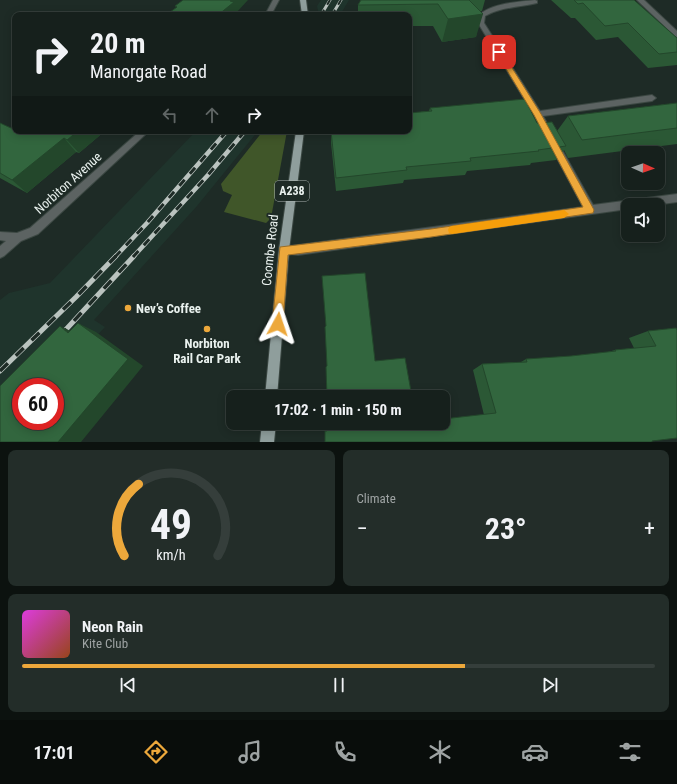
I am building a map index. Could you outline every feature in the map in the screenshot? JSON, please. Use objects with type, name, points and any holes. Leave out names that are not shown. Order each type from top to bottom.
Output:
[{"type":"main road","points":[[303,0],[305,12]]},
{"type":"main road","name":"Coombe Road","points":[[272,390],[284,250],[300,134]]},
{"type":"main road","points":[[267,442],[268,430]]},
{"type":"street","points":[[270,12],[276,0]]},
{"type":"street","points":[[640,0],[677,34]]},
{"type":"street","points":[[535,2],[511,5],[488,11],[482,15],[481,23],[538,114],[590,210]]},
{"type":"street","points":[[538,114],[652,98]]},
{"type":"street","name":"Norbiton Avenue","points":[[17,238],[34,231],[142,134]]},
{"type":"street","points":[[284,250],[298,250],[431,233],[677,198]]},
{"type":"street","points":[[0,236],[17,238]]},
{"type":"street","points":[[0,253],[17,238]]},
{"type":"shaded area","points":[[321,0],[349,0],[342,12],[318,12],[317,6]]},
{"type":"shaded area","points":[[193,134],[256,134],[197,206],[94,320],[105,327],[57,378],[12,378],[12,408],[0,435],[0,300],[9,293],[50,283]]},
{"type":"green space","points":[[261,134],[286,134],[271,218],[266,223],[224,212],[232,195],[223,191],[221,184]]},
{"type":"building","points":[[183,0],[231,0],[230,1],[234,2],[222,12],[170,12],[177,7],[175,6]]},
{"type":"building","points":[[361,0],[469,0],[483,14],[448,19],[438,4],[358,5]]},
{"type":"building","points":[[574,0],[634,0],[677,38],[677,52],[659,54],[628,23],[605,26],[583,3],[578,4]]},
{"type":"building","points":[[525,99],[537,123],[552,122],[566,146],[538,150],[539,151],[470,158],[471,161],[406,167],[407,170],[336,178],[331,134],[412,134],[412,113],[432,111],[430,108]]},
{"type":"building","points":[[677,103],[677,128],[582,140],[568,116]]},
{"type":"building","points":[[0,123],[12,127],[12,134],[74,134],[67,140],[64,138],[12,180],[0,173]]},
{"type":"building","points":[[365,273],[375,361],[405,358],[411,390],[327,390],[326,326],[322,276]]},
{"type":"building","points":[[78,323],[128,359],[58,442],[0,442],[0,386],[60,326],[68,333]]},
{"type":"building","points":[[676,328],[677,330],[677,438],[652,442],[325,442],[325,431],[327,430],[450,430],[450,418],[496,413],[482,364],[527,362],[526,359],[571,356],[656,346],[648,331]]},
{"type":"railway","points":[[323,12],[330,0]]},
{"type":"railway","points":[[334,12],[341,0]]},
{"type":"railway","points":[[115,257],[147,223],[224,134]]},
{"type":"railway","points":[[133,257],[208,175],[242,134]]},
{"type":"railway","points":[[0,371],[116,256]]},
{"type":"railway","points":[[59,337],[134,256]]},
{"type":"slow traffic","points":[[452,230],[564,214]]},
{"type":"place","name":"Nev’s Coffee","points":[[128,308]]},
{"type":"place","name":"Norbiton Rail Car Park","points":[[207,329]]},
{"type":"route","points":[[278,324],[284,250],[298,250],[431,233],[590,210],[538,114],[499,52]]}]
